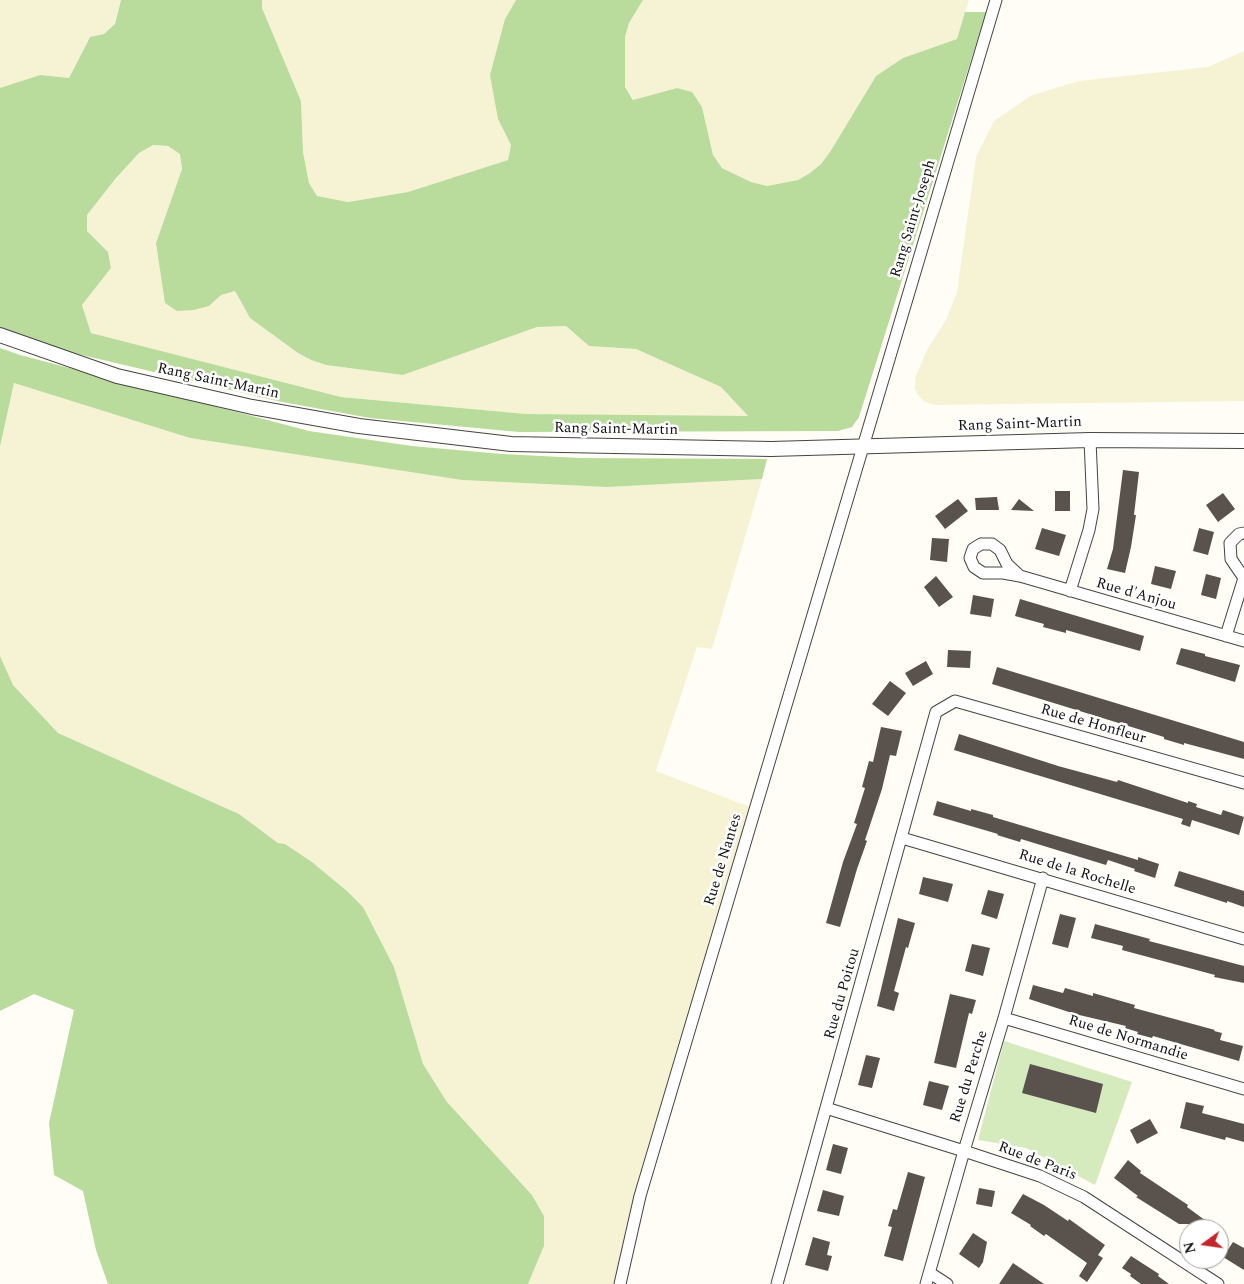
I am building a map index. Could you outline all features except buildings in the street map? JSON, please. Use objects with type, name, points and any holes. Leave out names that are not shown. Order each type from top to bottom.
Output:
[{"type":"street","name":"Rang Saint-Joseph","points":[[862,446],[996,0]]},
{"type":"street","name":"Rang Saint-Martin","points":[[0,335],[117,376],[252,408],[358,426],[511,444],[771,449],[1090,440],[1244,441]]},
{"type":"street","points":[[1070,591],[1089,530],[1093,509],[1090,440]]},
{"type":"street","name":"Rue de Nantes","points":[[620,1284],[640,1196],[862,446]]},
{"type":"street","points":[[1226,636],[1244,578],[1231,559],[1230,543],[1239,534],[1244,534]]},
{"type":"street","name":"Rue d'Anjou","points":[[1020,576],[1244,641]]},
{"type":"street","name":"Rue de Honfleur","points":[[936,712],[955,701],[1244,783]]},
{"type":"street","name":"Rue du Poitou","points":[[777,1284],[936,712]]},
{"type":"street","name":"Rue de la Rochelle","points":[[902,838],[1043,878],[1244,939]]},
{"type":"street","name":"Rue du Perche","points":[[928,1278],[1043,878]]},
{"type":"street","name":"Rue de Normandie","points":[[1004,1018],[1244,1089]]},
{"type":"street","name":"Rue de Paris","points":[[826,1108],[1040,1176],[1084,1197],[1218,1284]]},
{"type":"street","points":[[928,1278],[948,1284]]},
{"type":"shaded area","points":[[0,0],[121,0],[115,24],[104,34],[89,38],[69,78],[40,75],[0,88]]},
{"type":"shaded area","points":[[262,0],[516,0],[505,19],[498,119],[511,145],[508,160],[408,192],[348,202],[317,196],[309,183],[303,152],[301,101],[262,8]]},
{"type":"shaded area","points":[[643,0],[969,0],[957,39],[903,58],[876,76],[821,164],[798,180],[767,186],[751,182],[722,168],[713,155],[702,107],[677,88],[634,100],[625,87],[625,37],[629,23]]},
{"type":"shaded area","points":[[1244,51],[1244,401],[935,405],[925,402],[915,389],[915,378],[927,350],[946,320],[957,292],[976,157],[994,121],[1032,95],[1079,81],[1208,67]]},
{"type":"shaded area","points":[[153,145],[168,146],[181,154],[182,169],[156,243],[209,306],[221,295],[235,291],[250,318],[298,353],[311,360],[326,365],[403,375],[537,327],[566,326],[589,346],[636,349],[721,387],[749,417],[526,414],[341,397],[91,333],[82,305],[111,268],[108,252],[87,231],[87,215],[116,178],[139,153]]},
{"type":"shaded area","points":[[14,383],[190,438],[462,480],[607,487],[762,479],[712,649],[697,647],[656,771],[755,809],[620,1284],[528,1284],[544,1246],[544,1216],[532,1195],[447,1102],[423,1064],[394,967],[363,907],[347,891],[312,862],[285,844],[278,843],[239,814],[58,733],[13,685],[0,656],[0,447]]},
{"type":"green space","points":[[121,0],[262,0],[262,8],[301,101],[303,152],[309,183],[317,196],[348,202],[408,192],[508,160],[511,145],[498,119],[490,75],[505,19],[516,0],[643,0],[629,23],[625,37],[625,87],[633,100],[677,88],[692,92],[702,107],[713,155],[722,168],[751,182],[767,186],[798,180],[821,164],[876,76],[903,58],[957,39],[965,12],[986,12],[859,417],[852,427],[838,431],[519,432],[370,418],[277,401],[52,348],[0,328],[0,88],[40,75],[69,78],[90,37],[104,34],[115,24]],"holes":[[[153,145],[168,146],[180,154],[182,169],[156,243],[165,303],[177,311],[194,310],[209,306],[221,295],[235,291],[250,318],[298,353],[311,360],[326,365],[403,375],[537,327],[566,326],[589,346],[636,349],[721,387],[748,416],[526,414],[341,397],[91,333],[82,305],[111,268],[108,252],[87,231],[87,215],[116,178],[139,153]]]},
{"type":"green space","points":[[0,348],[20,355],[309,431],[412,446],[502,454],[580,458],[767,459],[762,479],[607,487],[462,480],[190,438],[14,383],[0,447]]},
{"type":"green space","points":[[0,656],[13,685],[58,733],[239,814],[278,843],[285,844],[312,862],[363,907],[394,967],[423,1064],[447,1102],[532,1195],[544,1216],[544,1246],[528,1284],[108,1284],[96,1250],[83,1191],[54,1175],[49,1123],[74,1010],[34,994],[0,1011]]},
{"type":"green space","points":[[1004,1041],[1132,1082],[1095,1185],[1026,1148],[978,1140]]}]
